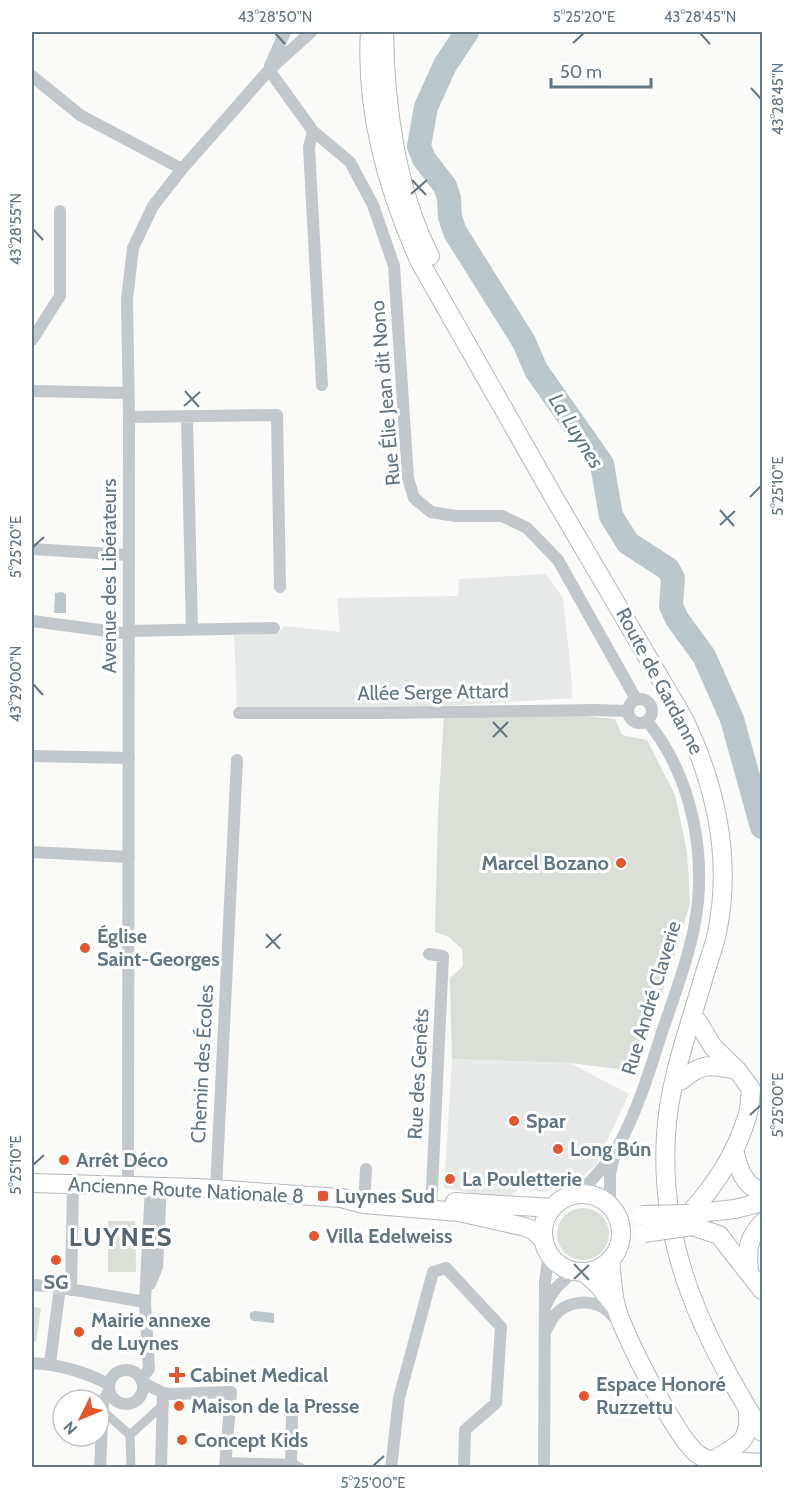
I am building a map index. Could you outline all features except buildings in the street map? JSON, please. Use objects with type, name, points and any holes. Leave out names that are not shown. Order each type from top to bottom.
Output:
[{"type":"main road","name":"Route de Gardanne","points":[[370,32],[372,98],[388,176],[404,227],[420,262],[685,721],[702,756],[713,795],[722,855],[722,897],[717,933],[674,1077],[666,1135],[667,1192],[676,1251],[688,1290],[711,1345],[757,1410]]},
{"type":"main road","name":"Route de Gardanne","points":[[384,32],[386,93],[394,146],[410,204],[427,249],[461,313],[689,710],[707,748],[716,775],[730,838],[731,873],[724,937],[682,1080],[674,1136],[674,1190],[684,1250],[696,1287],[719,1341],[757,1410],[762,1432]]},
{"type":"main road","points":[[691,1220],[734,1150],[748,1116],[751,1089],[737,1070],[713,1047],[698,1022]]},
{"type":"main road","points":[[682,1080],[694,1070],[710,1064],[737,1070]]},
{"type":"main road","points":[[734,1150],[742,1176],[753,1189],[762,1192]]},
{"type":"main road","name":"Ancienne Route Nationale 8","points":[[32,1183],[216,1190],[432,1205],[552,1208]]},
{"type":"main road","points":[[762,1214],[736,1221],[691,1220],[643,1224],[612,1208],[601,1198],[579,1194],[564,1198],[552,1208],[543,1229],[546,1246],[556,1262],[565,1268],[580,1272],[598,1285],[615,1307],[665,1409],[688,1445],[700,1456],[714,1460],[762,1462]]},
{"type":"main road","points":[[691,1220],[762,1202]]},
{"type":"main road","name":"Ancienne Route Nationale 8","points":[[432,1205],[525,1227],[533,1230],[546,1246]]},
{"type":"main road","points":[[612,1208],[621,1228],[614,1254],[615,1307]]},
{"type":"main road","points":[[691,1220],[719,1235],[762,1290]]},
{"type":"main road","points":[[749,1271],[747,1249],[755,1231],[762,1223]]},
{"type":"main road","points":[[580,1272],[593,1270],[614,1254],[643,1224]]},
{"type":"main road","points":[[714,1460],[742,1441],[757,1410]]},
{"type":"street","points":[[269,70],[285,32]]},
{"type":"street","name":"Avenue des Libérateurs","points":[[128,1186],[129,417],[127,299],[133,248],[153,206],[182,169],[269,70],[311,32]]},
{"type":"street","name":"Rue Élie Jean dit Nono","points":[[269,70],[313,131],[350,162],[373,205],[394,266],[408,478],[414,498],[431,512],[456,516],[502,516],[526,528],[558,560],[636,699]]},
{"type":"street","points":[[32,76],[80,115],[182,169]]},
{"type":"street","points":[[313,131],[309,147],[322,385]]},
{"type":"street","points":[[32,340],[60,297],[60,211]]},
{"type":"street","points":[[32,391],[128,393]]},
{"type":"street","points":[[129,417],[277,415],[280,587]]},
{"type":"street","points":[[187,416],[192,630]]},
{"type":"street","points":[[32,549],[128,555]]},
{"type":"street","points":[[32,621],[123,633],[129,631],[274,628]]},
{"type":"street","points":[[636,699],[647,701],[651,705],[652,711],[647,721],[638,723],[633,721],[627,711],[628,706],[636,699]]},
{"type":"street","name":"Allée Serge Attard","points":[[238,713],[627,711]]},
{"type":"street","name":"Rue André Claverie","points":[[579,1194],[616,1149],[641,1096],[694,930],[700,874],[689,802],[673,761],[647,721]]},
{"type":"street","points":[[32,756],[129,758]]},
{"type":"street","name":"Chemin des Écoles","points":[[216,1190],[237,760]]},
{"type":"street","points":[[32,852],[129,856]]},
{"type":"street","name":"Rue des Genêts","points":[[429,954],[443,956],[432,1205]]},
{"type":"street","name":"Rue André Claverie","points":[[612,1208],[610,1174],[616,1149]]},
{"type":"street","points":[[364,1200],[366,1169]]},
{"type":"street","points":[[50,1364],[65,1289],[73,1185]]},
{"type":"street","points":[[138,1378],[148,1369],[146,1296],[156,1187]]},
{"type":"street","points":[[544,1467],[546,1246]]},
{"type":"street","points":[[391,1467],[399,1398],[433,1272],[446,1268],[501,1327],[496,1403],[465,1430],[464,1467]]},
{"type":"street","points":[[545,1309],[551,1295],[560,1284],[580,1272]]},
{"type":"street","points":[[32,1285],[146,1296]]},
{"type":"street","points":[[545,1333],[555,1315],[564,1307],[576,1302],[590,1302],[605,1308],[622,1325]]},
{"type":"street","points":[[32,1363],[50,1364],[107,1382],[115,1401],[127,1405],[138,1399],[164,1399],[231,1392],[226,1465],[295,1466],[292,1413]]},
{"type":"street","points":[[106,1388],[107,1382],[126,1370],[164,1399]]},
{"type":"street","points":[[138,1378],[143,1388],[138,1399]]},
{"type":"street","points":[[130,1467],[130,1435],[164,1399]]},
{"type":"street","points":[[161,1467],[164,1399]]},
{"type":"street","points":[[111,1408],[121,1404]]},
{"type":"street","points":[[111,1418],[130,1435]]},
{"type":"street","points":[[100,1448],[100,1467]]},
{"type":"shaded area","points":[[546,574],[563,598],[572,698],[396,709],[237,708],[234,635],[278,633],[284,626],[340,632],[337,598],[458,596],[459,579]]},
{"type":"shaded area","points":[[55,593],[66,594],[66,613],[54,613]]},
{"type":"shaded area","points":[[444,716],[583,716],[615,719],[622,735],[647,740],[675,795],[687,851],[690,904],[665,985],[634,1071],[570,1063],[452,1059],[450,978],[463,966],[462,949],[449,937],[435,932],[438,813]]},
{"type":"shaded area","points":[[452,1059],[570,1063],[629,1094],[596,1164],[578,1181],[545,1192],[520,1188],[505,1199],[444,1188]]},
{"type":"shaded area","points":[[578,1208],[588,1208],[602,1215],[609,1234],[602,1253],[588,1260],[578,1260],[568,1256],[561,1249],[557,1239],[557,1229],[561,1219],[568,1212]]},
{"type":"shaded area","points":[[108,1221],[135,1221],[136,1272],[108,1272]]},
{"type":"shaded area","points":[[32,1307],[41,1308],[36,1342],[32,1341]]},
{"type":"shaded area","points":[[254,1311],[274,1313],[274,1323],[253,1321],[250,1313]]},
{"type":"waterway","name":"La Luynes","points":[[467,32],[445,65],[426,107],[419,146],[424,159],[445,186],[455,232],[524,342],[536,370],[602,464],[611,516],[628,543],[668,569],[673,578],[671,606],[677,619],[704,656],[732,719],[762,827]]},
{"type":"place","name":"Marcel Bozano","points":[[621,863]]},
{"type":"place","name":"Église Saint-Georges","points":[[85,948]]},
{"type":"place","name":"Spar","points":[[514,1121]]},
{"type":"place","name":"Long Bún","points":[[558,1149]]},
{"type":"place","name":"Arrêt Déco","points":[[64,1160]]},
{"type":"place","name":"La Pouletterie","points":[[450,1179]]},
{"type":"place","name":"Luynes Sud","points":[[323,1196]]},
{"type":"place","name":"Villa Edelweiss","points":[[314,1236]]},
{"type":"place","name":"SG","points":[[56,1260]]},
{"type":"place","name":"Mairie annexe de Luynes","points":[[79,1332]]},
{"type":"place","name":"Cabinet Medical","points":[[177,1375]]},
{"type":"place","name":"Espace Honoré Ruzzettu","points":[[584,1396]]},
{"type":"place","name":"Maison de la Presse","points":[[179,1406]]},
{"type":"place","name":"Concept Kids","points":[[182,1440]]},
{"type":"district","name":"LUYNES","points":[[121,1237]]}]
